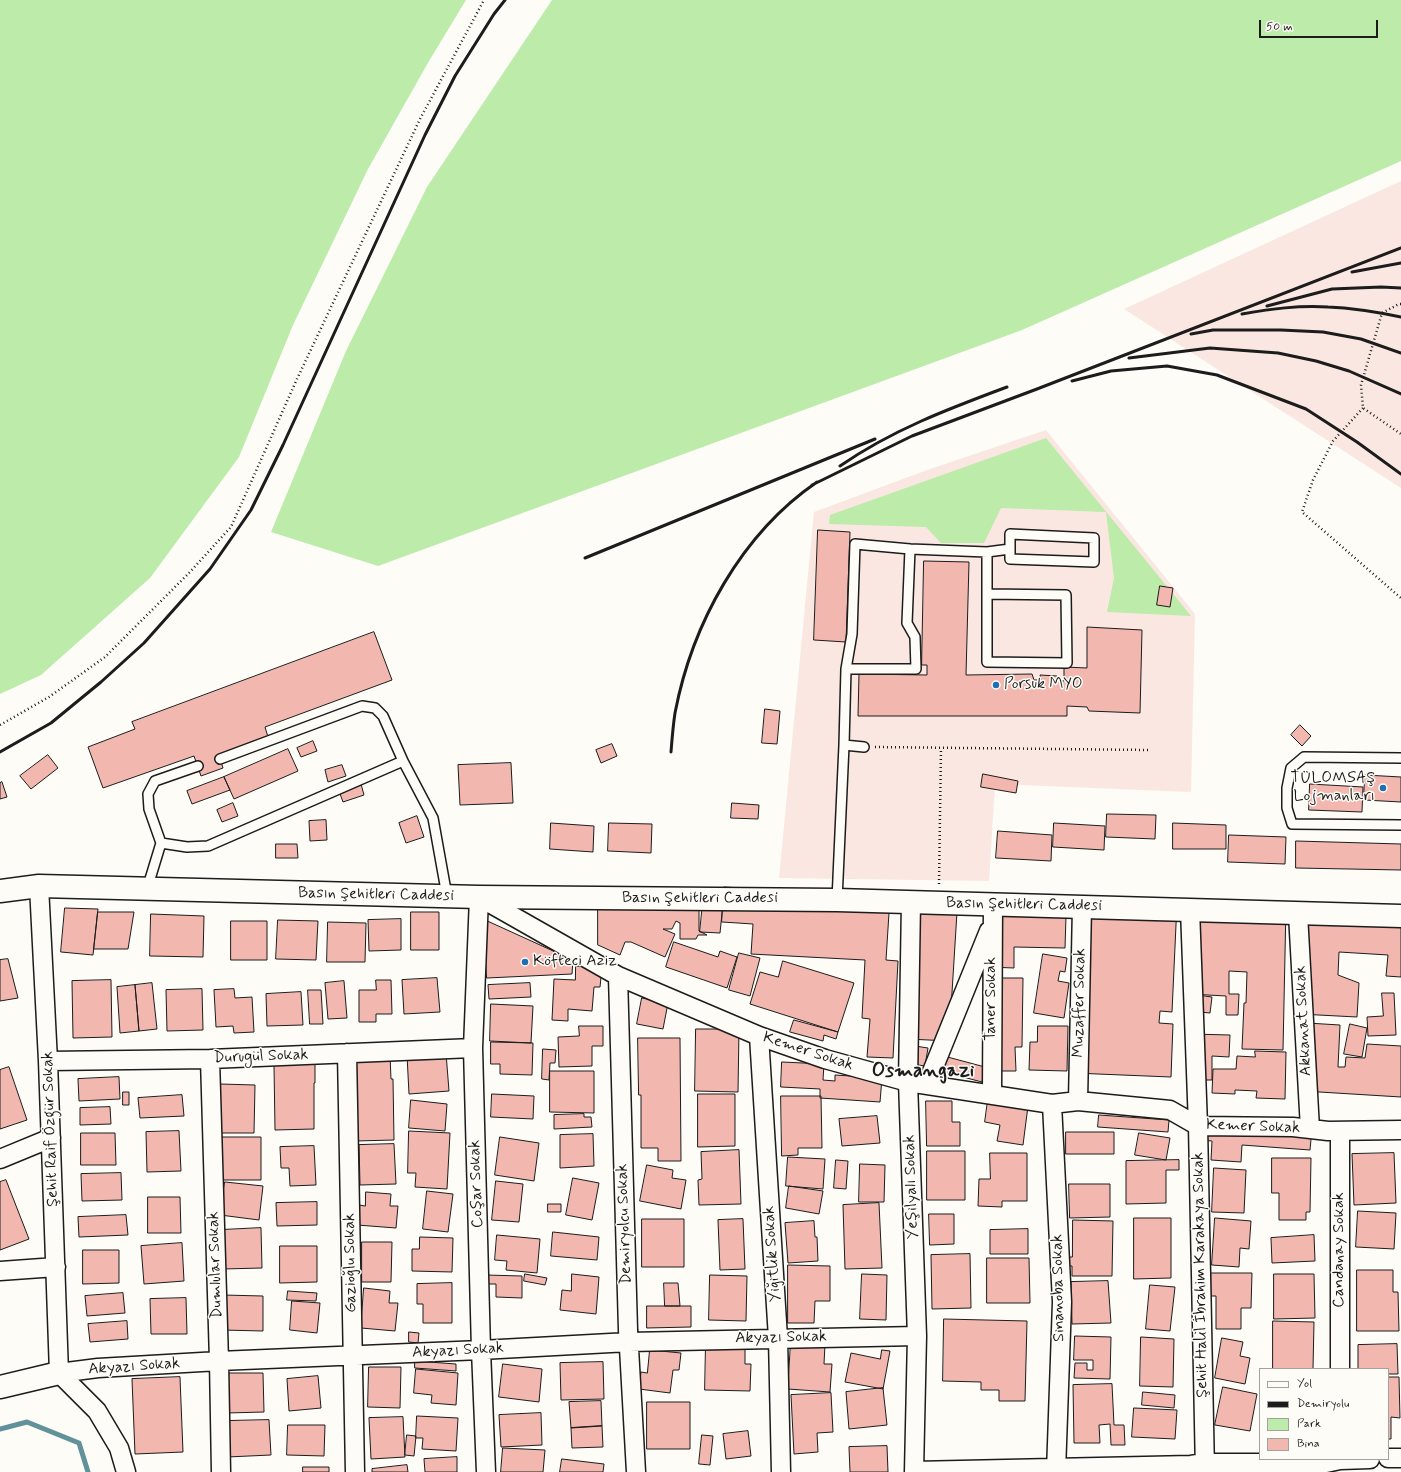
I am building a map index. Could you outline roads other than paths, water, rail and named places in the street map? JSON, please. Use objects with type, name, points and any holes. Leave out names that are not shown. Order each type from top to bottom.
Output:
[{"type":"main road","name":"Basın Şehitleri Caddesi","points":[[0,891],[39,886],[479,897],[838,900],[938,903],[993,913],[1082,906],[1298,914],[1401,916]]},
{"type":"main road","name":"Akyazı Sokak","points":[[0,1387],[59,1373]]},
{"type":"street","name":"Şehit Raif Özgür Sokak","points":[[39,886],[48,1061],[59,1373]]},
{"type":"street","name":"Kemer Sokak","points":[[479,897],[618,976],[759,1036],[825,1059],[908,1082],[1052,1104],[1078,1101],[1170,1110],[1198,1126],[1293,1127],[1340,1131],[1401,1130]]},
{"type":"street","name":"Coşar Sokak","points":[[479,897],[473,1048],[481,1350],[486,1472]]},
{"type":"street","name":"Yeşilyalı Sokak","points":[[911,902],[908,1082],[917,1336],[914,1472]]},
{"type":"street","name":"Muzaffer Sokak","points":[[1078,1101],[1082,906]]},
{"type":"street","name":"Şehit Halil İbrahim Karakaya Sokak","points":[[1190,909],[1198,1126],[1204,1467]]},
{"type":"street","points":[[928,1084],[993,913]]},
{"type":"street","name":"Taner Sokak","points":[[992,1094],[993,913]]},
{"type":"street","name":"Akkanat Sokak","points":[[1298,914],[1310,1129]]},
{"type":"street","name":"Demiryolcu Sokak","points":[[618,976],[629,1342],[636,1472]]},
{"type":"street","name":"Yiğitlik Sokak","points":[[759,1036],[778,1338],[781,1472]]},
{"type":"street","name":"Durugül Sokak","points":[[48,1061],[210,1059],[473,1048]]},
{"type":"street","name":"Gazioğlu Sokak","points":[[347,1053],[355,1472]]},
{"type":"street","name":"Dumlular Sokak","points":[[210,1059],[221,1472]]},
{"type":"street","name":"Sinanoba Sokak","points":[[1052,1104],[1062,1302],[1056,1470]]},
{"type":"street","name":"Candanay Sokak","points":[[1340,1131],[1340,1368]]},
{"type":"street","points":[[0,1159],[51,1138]]},
{"type":"street","points":[[0,1271],[56,1267]]},
{"type":"street","name":"Akyazı Sokak","points":[[59,1373],[98,1368],[219,1361],[629,1342],[917,1336]]},
{"type":"street","points":[[59,1373],[97,1411],[119,1448],[126,1472]]},
{"type":"street","points":[[1389,1458],[1401,1458]]},
{"type":"street","points":[[914,1472],[1056,1470],[1191,1465],[1204,1467],[1326,1463],[1340,1464],[1364,1460]]},
{"type":"lane","points":[[1010,534],[1094,538],[1094,562],[1010,558],[1010,549],[1010,534]]},
{"type":"lane","points":[[838,900],[846,669],[852,634],[855,544],[910,549],[987,552],[1010,549]]},
{"type":"lane","points":[[846,669],[916,669],[915,637],[907,623],[910,549]]},
{"type":"lane","points":[[987,552],[987,594],[987,662],[1067,663],[1066,595],[987,594]]},
{"type":"lane","points":[[220,759],[362,706],[375,708],[383,716],[403,761],[433,818],[446,896]]},
{"type":"lane","points":[[844,746],[864,747]]},
{"type":"lane","points":[[1401,758],[1304,757],[1291,768],[1287,788],[1287,808],[1292,824],[1401,824]]},
{"type":"lane","points":[[161,843],[187,847],[208,846],[403,761]]},
{"type":"lane","points":[[147,889],[161,843],[149,809],[148,794],[155,780],[198,766]]},
{"type":"waterway","points":[[0,1429],[27,1422],[79,1443],[88,1472]]},
{"type":"railway","points":[[0,752],[51,723],[101,682],[144,643],[210,569],[251,510],[283,445],[425,135],[455,76],[494,14],[505,0]]},
{"type":"railway","points":[[812,485],[912,436],[1401,248]]},
{"type":"railway","points":[[1352,272],[1401,263]]},
{"type":"railway","points":[[1267,306],[1332,289],[1381,287],[1401,288]]},
{"type":"railway","points":[[1242,314],[1285,308],[1317,307],[1355,309],[1401,317]]},
{"type":"railway","points":[[1191,334],[1213,330],[1281,330],[1323,332],[1361,339],[1401,353]]},
{"type":"railway","points":[[1129,358],[1210,348],[1278,353],[1316,361],[1349,371],[1401,394]]},
{"type":"railway","points":[[1072,381],[1111,371],[1167,366],[1217,375],[1306,409],[1357,442],[1401,474]]},
{"type":"railway","points":[[840,466],[860,453],[921,421],[1007,387]]},
{"type":"railway","points":[[585,558],[875,439]]},
{"type":"railway","points":[[671,752],[675,713],[683,680],[707,615],[743,554],[765,528],[790,503],[817,482]]},
{"type":"place","name":"Porsuk MYO","points":[[996,685]]},
{"type":"place","name":"TÜLOMSAŞ Lojmanları","points":[[1383,788]]},
{"type":"place","name":"Köfteci Aziz","points":[[525,962]]},
{"type":"district","name":"Osmangazi","points":[[923,1072]]}]
